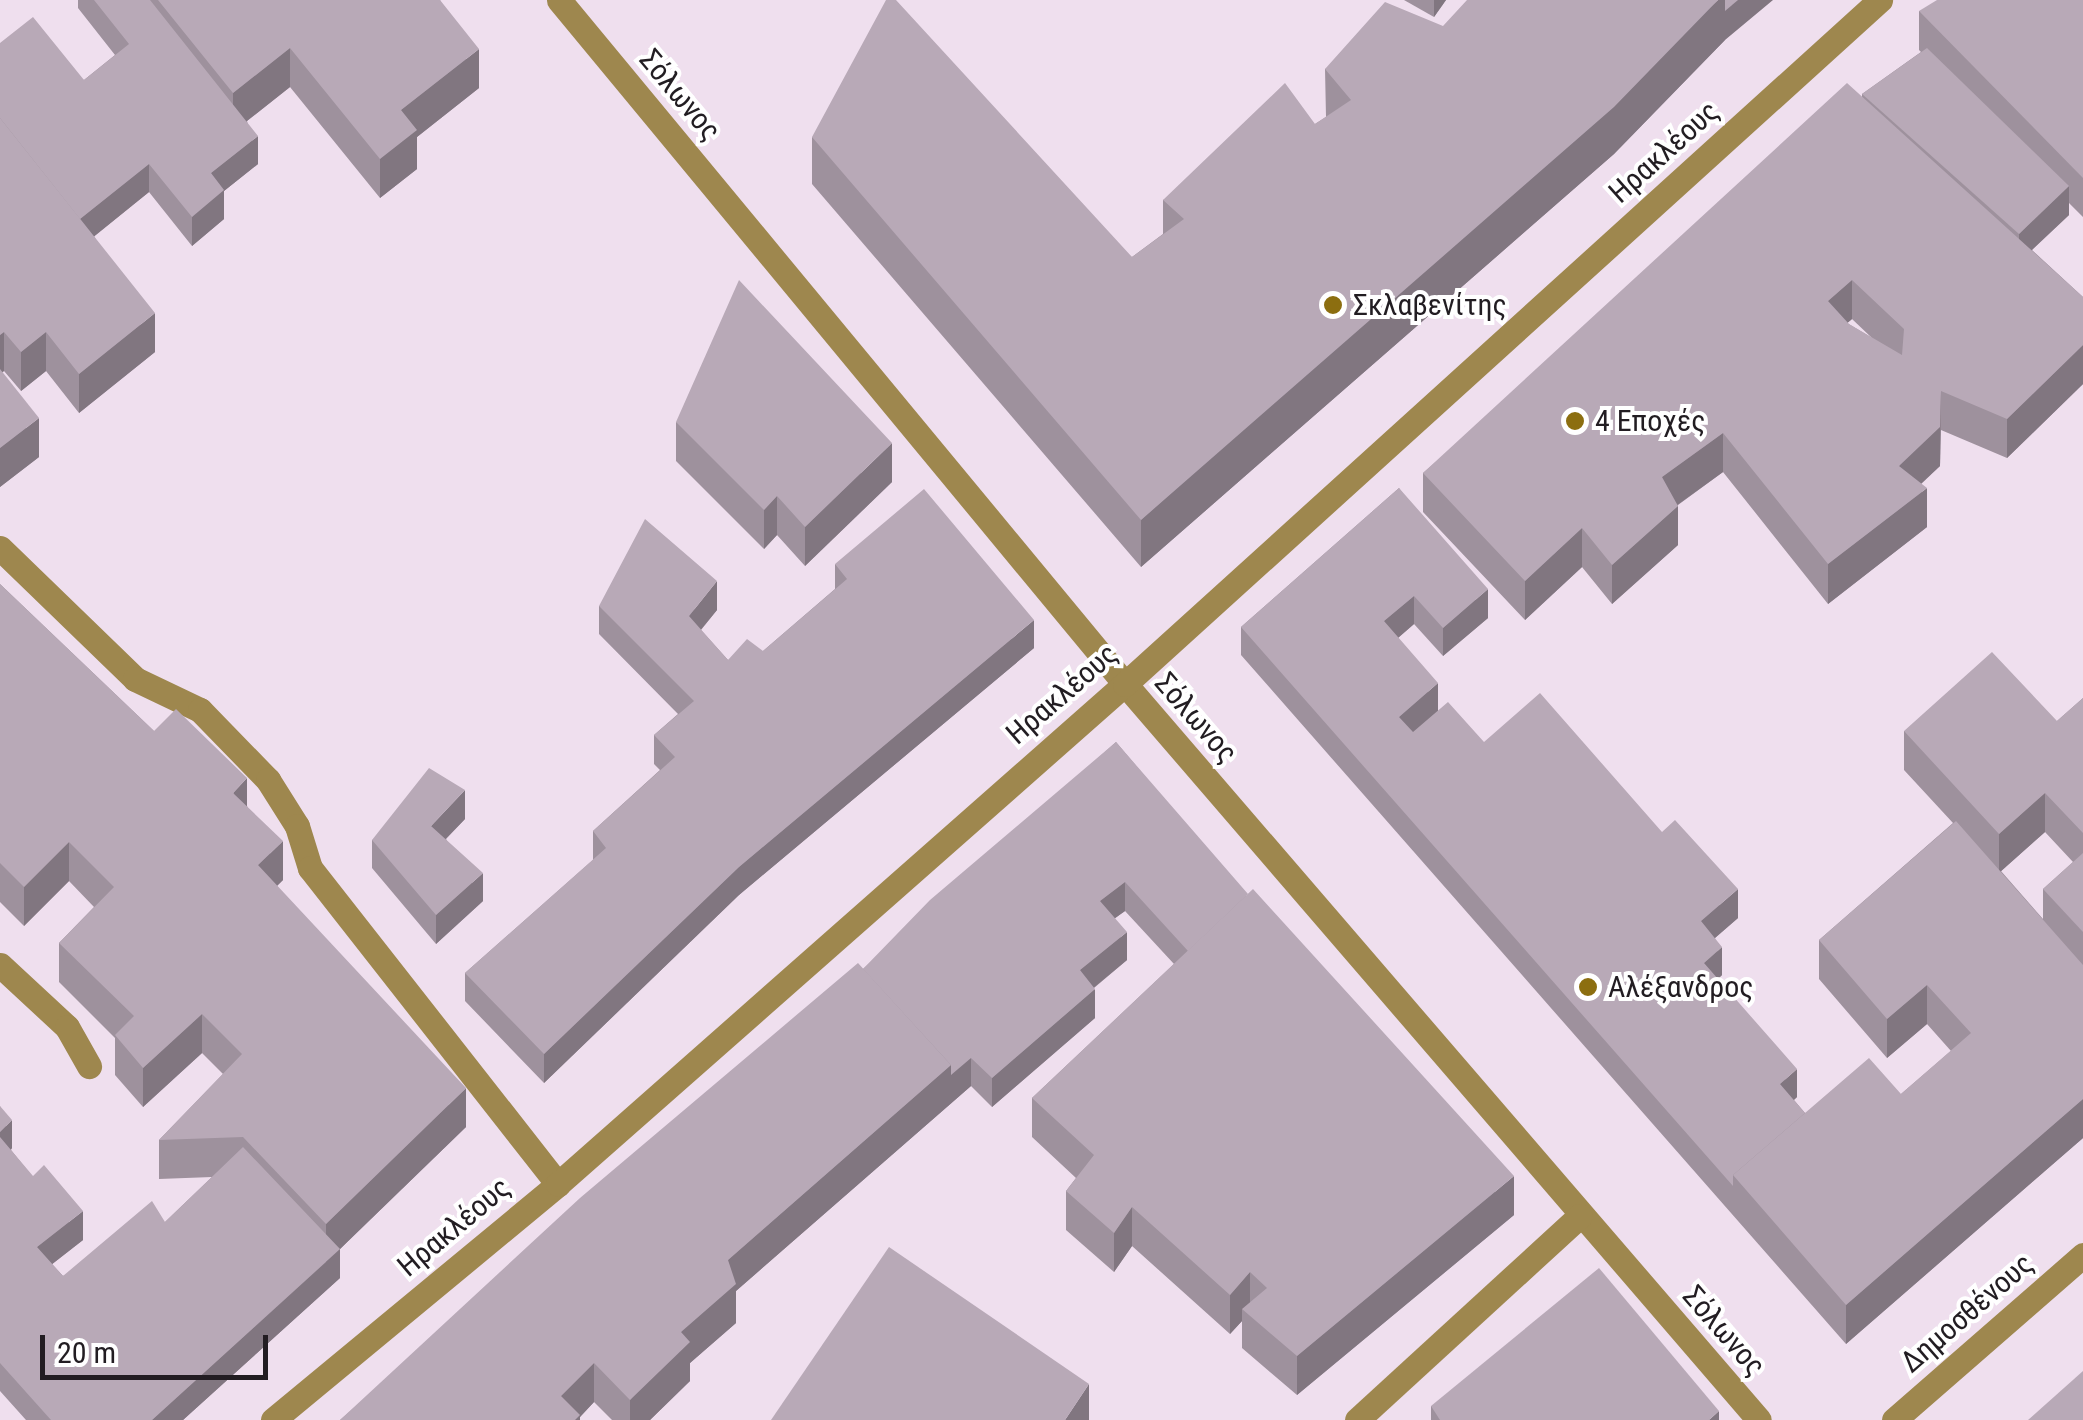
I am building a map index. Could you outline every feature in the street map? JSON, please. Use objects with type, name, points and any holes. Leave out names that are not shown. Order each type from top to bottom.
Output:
[{"type":"street","name":"Σόλωνος","points":[[559,0],[1124,684],[1759,1420]]},
{"type":"street","name":"Ηρακλέους","points":[[272,1420],[558,1184],[1124,684],[1880,0]]},
{"type":"street","points":[[0,548],[135,679],[200,710],[268,780],[298,826],[310,868],[558,1184]]},
{"type":"street","points":[[0,966],[66,1027],[89,1066]]},
{"type":"street","points":[[1356,1420],[1580,1216]]},
{"type":"street","name":"Δημοσθένους","points":[[1894,1420],[2083,1255]]},
{"type":"building","points":[[94,0],[150,0],[258,136],[211,173],[224,190],[192,217],[149,164],[80,219],[0,118],[0,43],[33,17],[84,80],[129,44]]},
{"type":"building","points":[[158,0],[440,0],[479,49],[401,110],[417,130],[380,159],[290,48],[233,93]]},
{"type":"building","points":[[886,0],[896,0],[1132,257],[1184,219],[1163,200],[1285,83],[1315,124],[1351,100],[1325,69],[1385,2],[1443,26],[1467,0],[1718,0],[1614,107],[1141,520],[812,137]]},
{"type":"building","points":[[1725,0],[1738,0],[1725,11]]},
{"type":"building","points":[[1937,0],[2083,0],[2083,178],[1919,11]]},
{"type":"building","points":[[1927,48],[2069,186],[2019,234],[1862,94]]},
{"type":"building","points":[[1847,83],[2083,297],[2083,345],[2007,419],[1941,391],[1940,427],[1899,466],[1927,488],[1828,564],[1723,433],[1662,477],[1678,506],[1612,565],[1582,528],[1525,581],[1423,473]],"holes":[[[1852,280],[1904,329],[1902,355],[1849,324],[1828,301]]]},
{"type":"building","points":[[0,118],[155,313],[79,374],[46,332],[21,352],[4,332],[0,335]]},
{"type":"building","points":[[739,280],[892,443],[805,527],[777,496],[764,510],[676,422]]},
{"type":"building","points":[[0,369],[39,418],[0,448]]},
{"type":"building","points":[[1399,488],[1488,589],[1443,628],[1414,596],[1384,621],[1438,683],[1399,717],[1413,732],[1448,702],[1484,742],[1540,693],[1662,832],[1675,820],[1738,889],[1701,921],[1722,947],[1704,963],[1797,1069],[1780,1084],[1805,1113],[1733,1175],[1733,1186],[1241,627]]},
{"type":"building","points":[[924,489],[1034,620],[739,867],[544,1054],[465,973],[606,848],[593,831],[675,757],[654,735],[694,701],[599,606],[645,519],[717,581],[689,616],[728,660],[747,639],[763,651],[847,579],[835,564]]},
{"type":"building","points":[[0,584],[154,731],[176,709],[247,778],[233,793],[283,841],[258,865],[466,1088],[326,1224],[243,1137],[159,1140],[242,1054],[202,1014],[143,1068],[115,1035],[134,1016],[59,943],[114,887],[69,842],[24,887],[0,863]]},
{"type":"building","points":[[1992,652],[2057,721],[2083,698],[2083,833],[2045,793],[1999,834],[1904,731]]},
{"type":"building","points":[[1116,742],[1248,894],[1188,951],[1125,882],[1100,901],[1127,932],[1080,970],[1095,989],[992,1078],[971,1058],[951,1075],[951,1065],[863,969],[930,900]]},
{"type":"building","points":[[429,768],[465,790],[431,826],[483,873],[436,915],[372,840]]},
{"type":"building","points":[[1956,821],[2083,965],[2083,1099],[1846,1305],[1733,1175],[1869,1058],[1901,1094],[1971,1033],[1927,985],[1887,1019],[1819,940]]},
{"type":"building","points":[[2083,853],[2083,932],[2043,889]]},
{"type":"building","points":[[1253,889],[1514,1176],[1297,1356],[1242,1309],[1267,1288],[1250,1272],[1230,1295],[1132,1207],[1114,1233],[1066,1191],[1094,1155],[1032,1098]]},
{"type":"building","points":[[858,963],[951,1065],[728,1260],[736,1284],[681,1332],[690,1342],[630,1400],[594,1363],[561,1396],[580,1415],[575,1420],[340,1420],[580,1198]]},
{"type":"building","points":[[0,1106],[12,1120],[0,1132]]},
{"type":"building","points":[[0,1137],[33,1176],[44,1165],[83,1211],[37,1247],[63,1276],[152,1201],[165,1222],[243,1147],[340,1249],[152,1420],[51,1420],[0,1363]]},
{"type":"building","points":[[889,1247],[1089,1384],[1065,1420],[771,1420]]},
{"type":"building","points":[[1599,1268],[1719,1411],[1709,1420],[1440,1420],[1431,1406]]},
{"type":"building","points":[[2083,1371],[2083,1420],[2028,1420]]},
{"type":"place","name":"Σκλαβενίτης","points":[[1333,305]]},
{"type":"place","name":"4 Εποχές","points":[[1575,421]]},
{"type":"place","name":"Αλέξανδρος","points":[[1588,987]]}]
